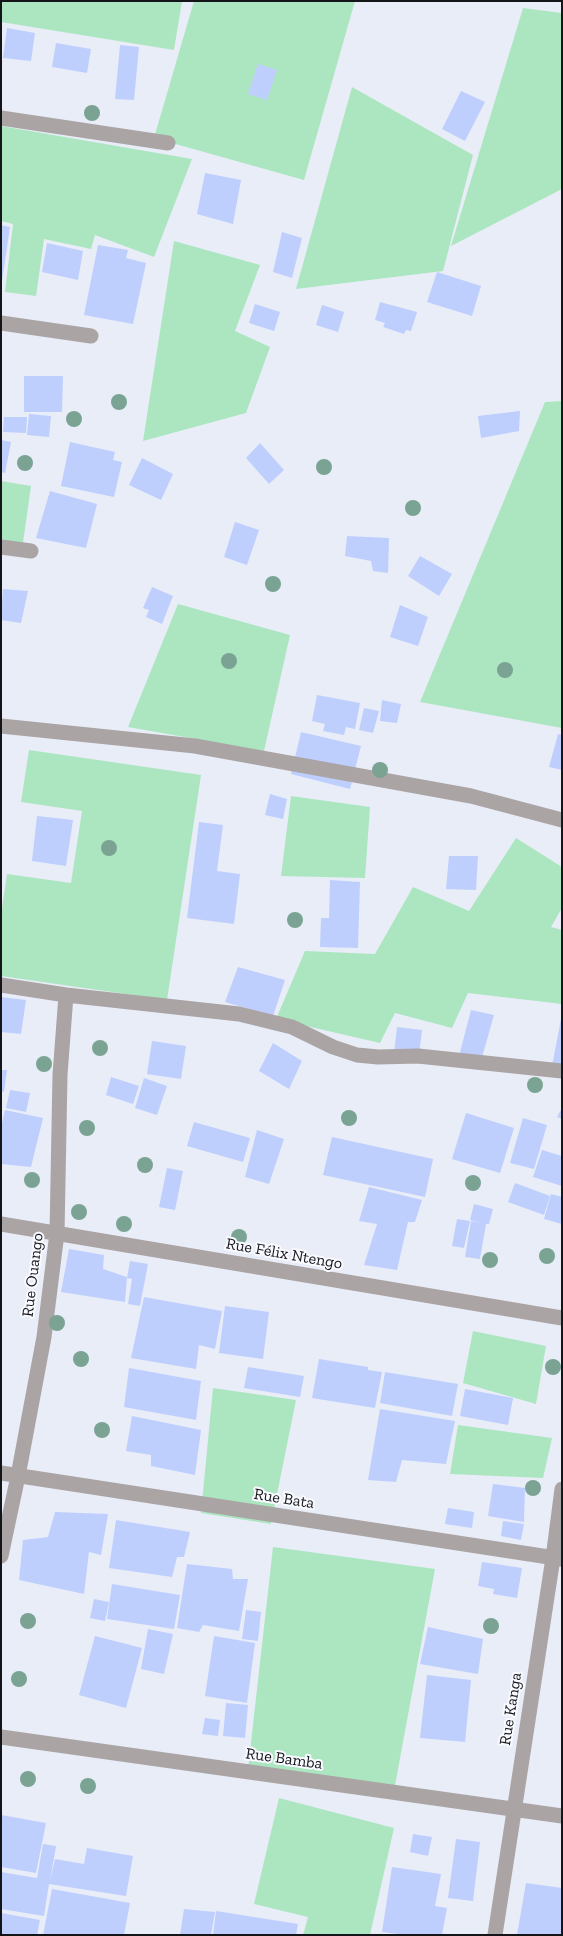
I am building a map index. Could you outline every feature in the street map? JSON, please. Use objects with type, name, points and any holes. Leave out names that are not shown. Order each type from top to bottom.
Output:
[{"type":"street","points":[[1,118],[168,143]]},
{"type":"street","points":[[1,323],[91,336]]},
{"type":"street","points":[[1,547],[31,552]]},
{"type":"street","points":[[1,726],[195,746],[471,796],[562,820]]},
{"type":"street","points":[[1,985],[66,995],[239,1014],[292,1028],[333,1047],[357,1055],[378,1057],[418,1056],[562,1071]]},
{"type":"street","name":"Rue Ouango","points":[[1,1556],[44,1337],[57,1233],[60,1084],[66,995]]},
{"type":"street","name":"Rue Félix Ntengo","points":[[1,1224],[562,1318]]},
{"type":"street","name":"Rue Bata","points":[[1,1474],[557,1559]]},
{"type":"street","name":"Rue Kanga","points":[[494,1935],[513,1809],[557,1559],[562,1489]]},
{"type":"street","name":"Rue Bamba","points":[[1,1736],[562,1816]]},
{"type":"green space","points":[[1,1],[182,1],[174,50],[1,22]]},
{"type":"green space","points":[[194,1],[355,1],[304,180],[154,138]]},
{"type":"green space","points":[[523,8],[562,13],[562,189],[451,246]]},
{"type":"green space","points":[[352,87],[473,155],[443,271],[296,289]]},
{"type":"green space","points":[[1,126],[192,159],[154,257],[95,235],[91,249],[44,239],[36,296],[5,292],[13,224],[1,221]]},
{"type":"green space","points":[[174,241],[260,265],[235,331],[270,347],[246,413],[143,441]]},
{"type":"green space","points":[[562,401],[562,728],[420,702],[545,402]]},
{"type":"green space","points":[[1,481],[31,486],[22,550],[1,548]]},
{"type":"green space","points":[[178,604],[290,635],[264,751],[128,727]]},
{"type":"green space","points":[[29,750],[201,775],[167,1000],[1,976],[1,915],[7,874],[71,883],[82,811],[21,802]]},
{"type":"green space","points":[[291,796],[370,807],[365,878],[281,876]]},
{"type":"green space","points":[[516,838],[562,867],[562,908],[551,927],[562,930],[562,1004],[468,993],[452,1028],[395,1013],[380,1043],[276,1019],[305,951],[375,954],[413,887],[469,911]]},
{"type":"green space","points":[[473,1331],[546,1346],[536,1404],[463,1383]]},
{"type":"green space","points":[[213,1388],[296,1400],[271,1524],[201,1513]]},
{"type":"green space","points":[[458,1425],[552,1438],[543,1478],[450,1474]]},
{"type":"green space","points":[[273,1547],[435,1569],[393,1796],[247,1778]]},
{"type":"green space","points":[[279,1798],[394,1828],[370,1935],[303,1935],[308,1917],[254,1904]]},
{"type":"building","points":[[7,28],[35,33],[31,61],[3,58]]},
{"type":"building","points":[[56,43],[91,49],[87,73],[52,67]]},
{"type":"building","points":[[120,45],[139,47],[134,100],[115,99]]},
{"type":"building","points":[[258,64],[277,70],[267,100],[248,94]]},
{"type":"building","points":[[461,91],[485,102],[465,141],[442,129]]},
{"type":"building","points":[[205,173],[241,180],[233,224],[197,214]]},
{"type":"building","points":[[1,225],[10,227],[2,281],[1,281]]},
{"type":"building","points":[[282,232],[302,238],[292,278],[273,272]]},
{"type":"building","points":[[47,243],[83,251],[78,280],[42,272]]},
{"type":"building","points":[[98,245],[128,250],[126,258],[146,263],[133,324],[84,315]]},
{"type":"building","points":[[437,272],[481,286],[472,316],[427,302]]},
{"type":"building","points":[[380,302],[417,312],[411,331],[406,330],[404,334],[383,327],[385,323],[375,320]]},
{"type":"building","points":[[255,304],[280,312],[274,331],[249,323]]},
{"type":"building","points":[[322,305],[344,312],[338,332],[316,325]]},
{"type":"building","points":[[24,376],[63,376],[62,412],[24,412]]},
{"type":"building","points":[[520,411],[519,431],[481,438],[478,416]]},
{"type":"building","points":[[29,414],[51,416],[49,437],[27,435]]},
{"type":"building","points":[[4,417],[27,417],[26,433],[3,432]]},
{"type":"building","points":[[1,440],[11,442],[5,473],[1,472]]},
{"type":"building","points":[[70,442],[115,452],[113,460],[122,462],[114,497],[61,486]]},
{"type":"building","points":[[260,443],[284,470],[269,484],[246,458]]},
{"type":"building","points":[[142,458],[173,474],[161,500],[129,485]]},
{"type":"building","points":[[50,491],[97,504],[86,548],[36,538]]},
{"type":"building","points":[[235,522],[259,530],[247,565],[224,557]]},
{"type":"building","points":[[347,536],[389,538],[388,573],[373,571],[371,561],[345,556]]},
{"type":"building","points":[[420,556],[452,574],[439,596],[408,576]]},
{"type":"building","points":[[152,587],[173,596],[162,624],[146,617],[149,610],[143,608]]},
{"type":"building","points":[[3,589],[28,591],[21,623],[1,620]]},
{"type":"building","points":[[400,605],[428,617],[418,646],[390,637]]},
{"type":"building","points":[[317,695],[360,703],[355,729],[346,727],[344,735],[323,731],[325,724],[312,721]]},
{"type":"building","points":[[382,700],[401,704],[397,723],[380,721]]},
{"type":"building","points":[[364,708],[379,711],[373,733],[359,730]]},
{"type":"building","points":[[301,732],[361,746],[350,789],[291,774]]},
{"type":"building","points":[[558,734],[562,735],[562,770],[549,767]]},
{"type":"building","points":[[270,794],[287,799],[283,819],[265,815]]},
{"type":"building","points":[[37,816],[73,820],[66,866],[32,861]]},
{"type":"building","points":[[199,822],[223,825],[217,871],[240,874],[234,924],[187,918]]},
{"type":"building","points":[[449,856],[478,856],[476,890],[446,889]]},
{"type":"building","points":[[330,880],[360,882],[358,948],[320,947],[321,918],[329,918]]},
{"type":"building","points":[[238,967],[285,980],[273,1016],[225,1002]]},
{"type":"building","points":[[1,997],[26,1000],[21,1034],[1,1032]]},
{"type":"building","points":[[471,1010],[494,1015],[481,1061],[459,1056]]},
{"type":"building","points":[[562,1019],[562,1067],[552,1066]]},
{"type":"building","points":[[397,1027],[422,1030],[419,1055],[394,1053]]},
{"type":"building","points":[[152,1041],[186,1046],[181,1079],[147,1074]]},
{"type":"building","points":[[273,1043],[302,1061],[289,1089],[259,1071]]},
{"type":"building","points":[[1,1070],[7,1070],[4,1092],[1,1091]]},
{"type":"building","points":[[111,1077],[139,1086],[133,1104],[106,1095]]},
{"type":"building","points":[[144,1078],[167,1086],[157,1115],[135,1108]]},
{"type":"building","points":[[10,1090],[30,1093],[26,1112],[6,1108]]},
{"type":"building","points":[[562,1108],[562,1119],[557,1117]]},
{"type":"building","points":[[5,1110],[43,1118],[31,1167],[1,1164],[1,1127]]},
{"type":"building","points":[[466,1113],[514,1128],[500,1173],[452,1159]]},
{"type":"building","points":[[523,1118],[547,1125],[534,1169],[510,1163]]},
{"type":"building","points":[[194,1122],[250,1138],[243,1162],[187,1146]]},
{"type":"building","points":[[257,1130],[284,1139],[269,1184],[245,1177]]},
{"type":"building","points":[[332,1137],[433,1159],[425,1197],[323,1175]]},
{"type":"building","points":[[542,1150],[562,1156],[562,1186],[533,1177]]},
{"type":"building","points":[[167,1168],[183,1171],[175,1210],[159,1207]]},
{"type":"building","points":[[515,1183],[550,1196],[544,1215],[508,1202]]},
{"type":"building","points":[[369,1187],[422,1200],[415,1222],[408,1222],[397,1270],[364,1265],[377,1224],[359,1221]]},
{"type":"building","points":[[551,1194],[562,1197],[562,1224],[544,1219]]},
{"type":"building","points":[[474,1204],[493,1209],[489,1224],[486,1224],[480,1259],[465,1257],[471,1221],[482,1223],[470,1220]]},
{"type":"building","points":[[457,1219],[470,1221],[464,1248],[452,1246]]},
{"type":"building","points":[[69,1249],[104,1255],[103,1269],[127,1277],[125,1302],[61,1292]]},
{"type":"building","points":[[130,1261],[148,1264],[140,1306],[128,1304],[132,1279],[127,1278]]},
{"type":"building","points":[[144,1297],[222,1311],[215,1349],[199,1345],[196,1369],[131,1358]]},
{"type":"building","points":[[225,1306],[269,1312],[263,1359],[219,1353]]},
{"type":"building","points":[[319,1359],[368,1367],[368,1370],[382,1372],[375,1408],[312,1398]]},
{"type":"building","points":[[248,1367],[304,1376],[300,1397],[244,1388]]},
{"type":"building","points":[[129,1368],[201,1381],[196,1420],[124,1407]]},
{"type":"building","points":[[385,1372],[458,1384],[452,1416],[380,1403]]},
{"type":"building","points":[[465,1389],[513,1398],[508,1425],[460,1416]]},
{"type":"building","points":[[380,1409],[455,1421],[446,1464],[402,1460],[396,1482],[368,1480]]},
{"type":"building","points":[[132,1416],[201,1430],[195,1475],[151,1466],[151,1455],[126,1451]]},
{"type":"building","points":[[493,1484],[525,1488],[524,1522],[488,1516]]},
{"type":"building","points":[[448,1508],[474,1512],[472,1528],[445,1524]]},
{"type":"building","points":[[55,1512],[108,1514],[101,1555],[89,1552],[84,1594],[19,1580],[23,1540],[48,1537]]},
{"type":"building","points":[[116,1520],[190,1532],[184,1557],[177,1557],[172,1577],[109,1568]]},
{"type":"building","points":[[503,1521],[524,1524],[521,1540],[501,1536]]},
{"type":"building","points":[[482,1562],[522,1568],[517,1598],[493,1594],[494,1589],[478,1586]]},
{"type":"building","points":[[187,1564],[232,1569],[233,1579],[248,1579],[239,1631],[203,1625],[199,1632],[177,1628]]},
{"type":"building","points":[[112,1584],[180,1595],[174,1629],[107,1619]]},
{"type":"building","points":[[94,1599],[109,1602],[105,1621],[90,1618]]},
{"type":"building","points":[[246,1610],[261,1612],[258,1641],[242,1639]]},
{"type":"building","points":[[428,1627],[483,1639],[478,1674],[420,1664]]},
{"type":"building","points":[[148,1629],[173,1634],[164,1674],[141,1669]]},
{"type":"building","points":[[95,1636],[142,1648],[126,1708],[79,1695]]},
{"type":"building","points":[[214,1636],[255,1643],[247,1703],[205,1696]]},
{"type":"building","points":[[427,1675],[471,1680],[465,1742],[420,1738]]},
{"type":"building","points":[[226,1703],[248,1705],[245,1738],[223,1736]]},
{"type":"building","points":[[205,1718],[220,1720],[218,1736],[202,1734]]},
{"type":"building","points":[[1,1815],[46,1823],[36,1873],[1,1867]]},
{"type":"building","points":[[413,1834],[432,1837],[428,1856],[410,1852]]},
{"type":"building","points":[[456,1839],[480,1842],[473,1901],[448,1898]]},
{"type":"building","points":[[43,1844],[56,1846],[50,1881],[55,1859],[84,1864],[87,1848],[133,1856],[126,1896],[49,1884],[44,1916],[1,1909],[1,1872],[37,1878]]},
{"type":"building","points":[[392,1867],[441,1874],[435,1906],[447,1908],[442,1935],[406,1935],[382,1932]]},
{"type":"building","points":[[526,1883],[562,1888],[562,1935],[517,1935]]},
{"type":"building","points":[[52,1889],[130,1903],[124,1935],[43,1935]]},
{"type":"building","points":[[184,1909],[215,1912],[211,1935],[180,1935]]},
{"type":"building","points":[[216,1911],[298,1924],[296,1935],[213,1935]]},
{"type":"building","points":[[1,1913],[40,1920],[37,1935],[1,1935]]}]
